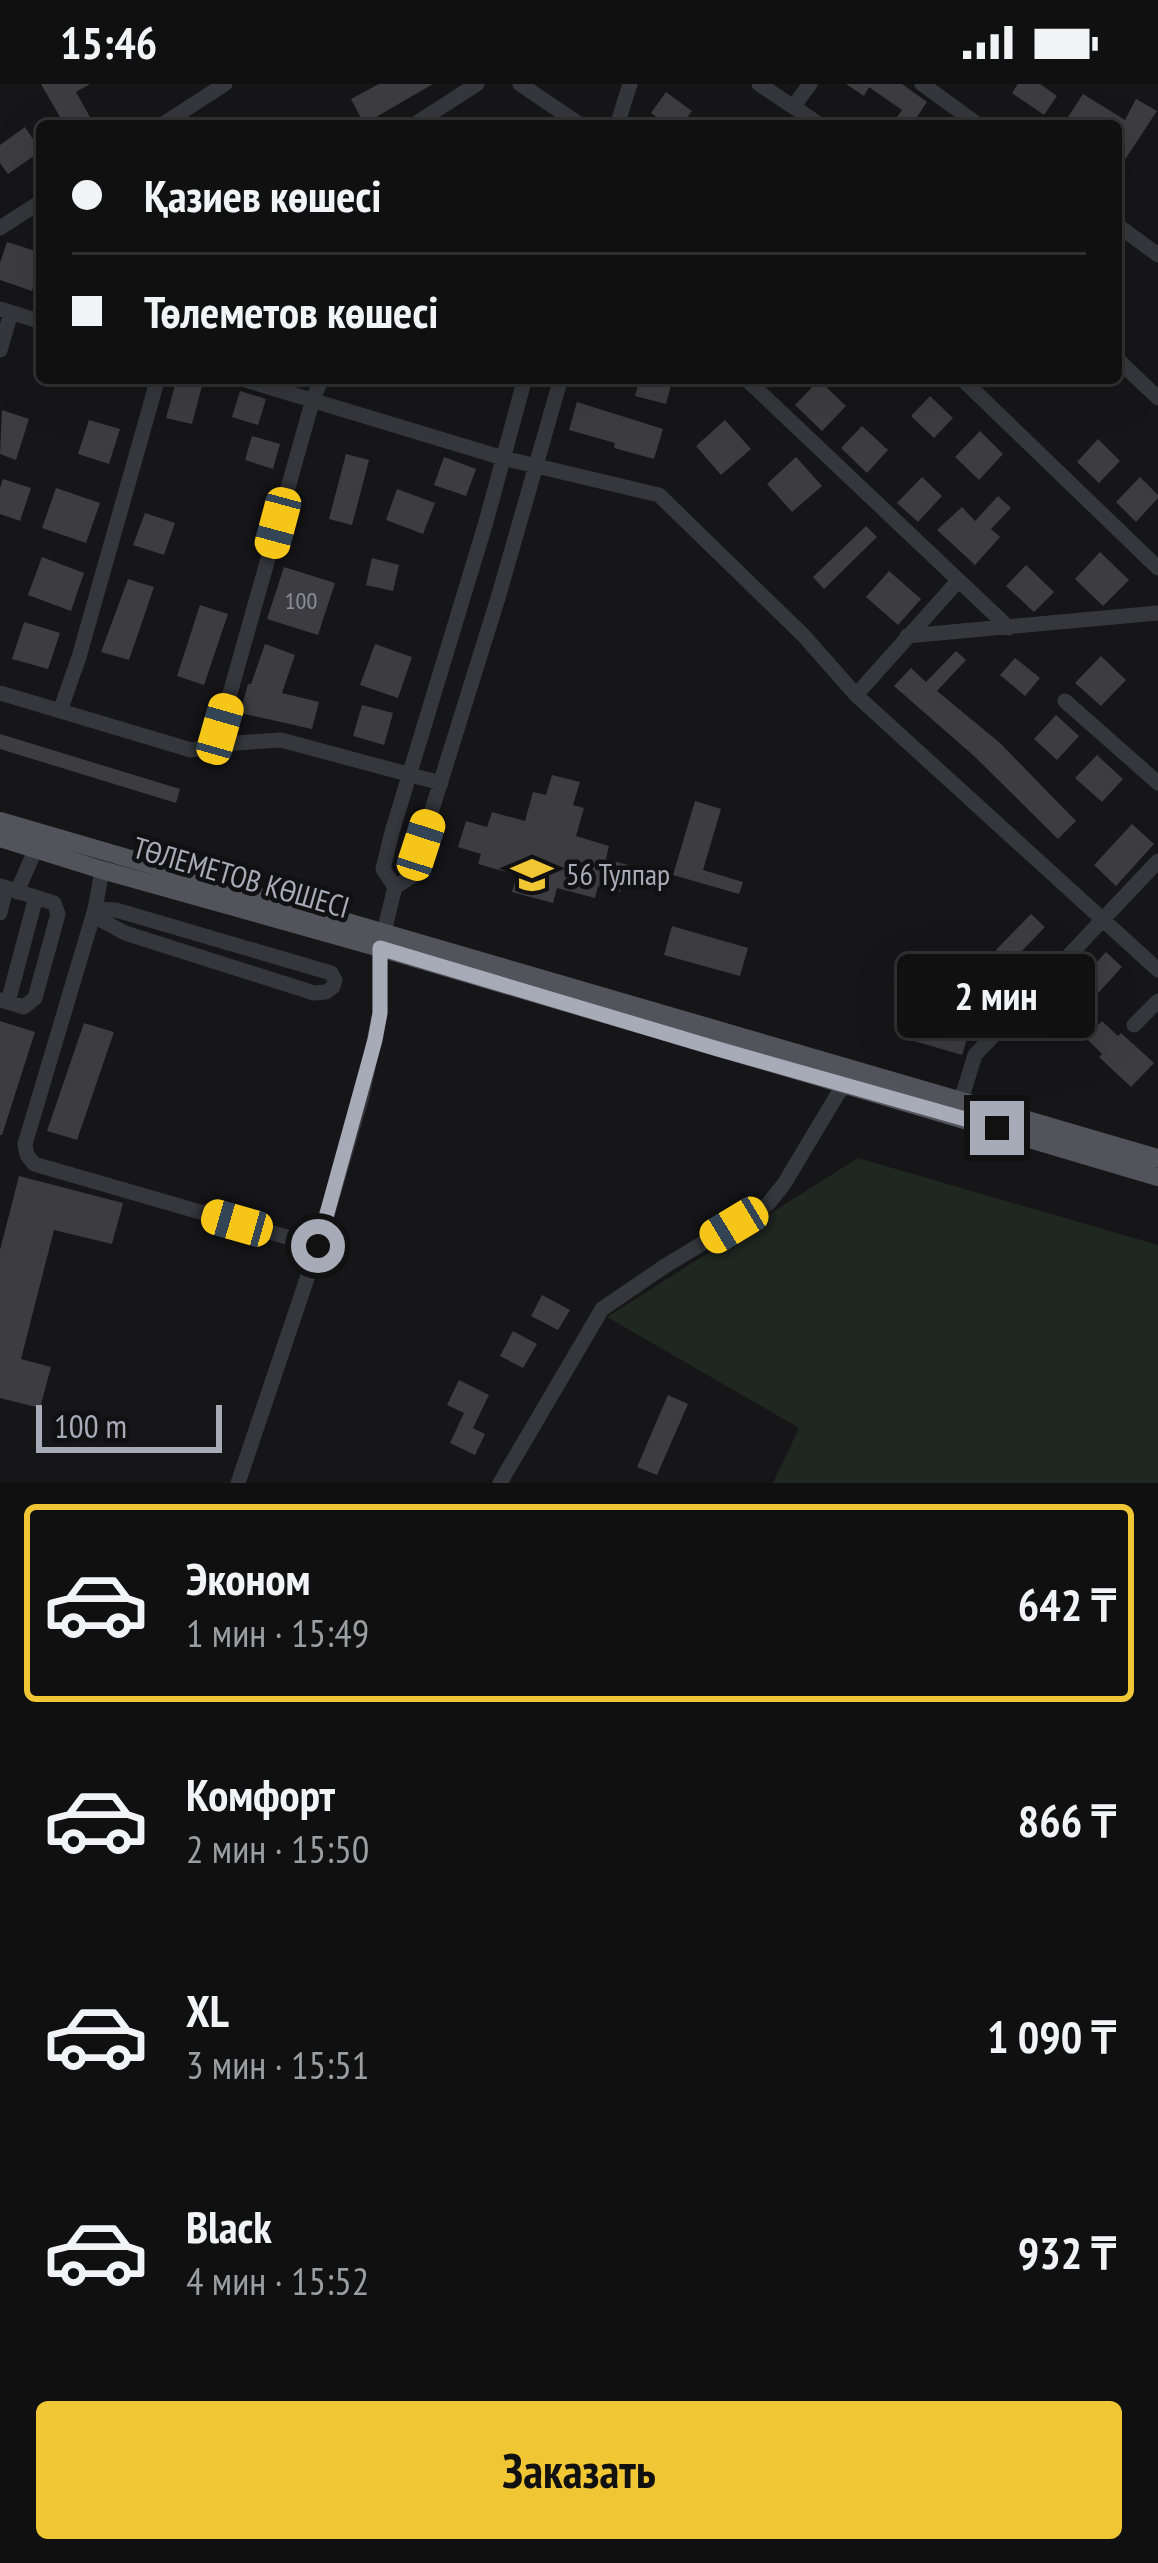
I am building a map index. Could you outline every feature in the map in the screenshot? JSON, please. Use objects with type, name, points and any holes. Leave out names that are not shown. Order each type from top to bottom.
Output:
[{"type":"main road","name":"ТӨЛЕМЕТОВ КӨШЕСІ","points":[[0,821],[619,1011],[846,1086],[1158,1177]]},
{"type":"main road","name":"ТӨЛЕМЕТОВ КӨШЕСІ","points":[[0,838],[102,870],[382,941]]},
{"type":"main road","name":"ТӨЛЕМЕТОВ КӨШЕСІ","points":[[619,1011],[961,1100],[1158,1158]]},
{"type":"street","points":[[169,120],[225,84]]},
{"type":"street","points":[[421,120],[477,84]]},
{"type":"street","points":[[520,84],[573,120]]},
{"type":"street","points":[[617,120],[630,84]]},
{"type":"street","points":[[759,84],[813,120]]},
{"type":"street","points":[[793,106],[810,84]]},
{"type":"street","points":[[922,84],[972,120]]},
{"type":"street","points":[[0,228],[36,205]]},
{"type":"street","points":[[1122,228],[1158,255]]},
{"type":"street","points":[[0,350],[6,311],[36,320]]},
{"type":"street","points":[[1122,364],[1158,398]]},
{"type":"street","points":[[60,711],[156,384]]},
{"type":"street","points":[[260,384],[503,458],[659,495],[805,636],[856,695],[1158,970]]},
{"type":"street","points":[[220,744],[220,729],[319,384]]},
{"type":"street","points":[[395,887],[382,869],[524,384]]},
{"type":"street","points":[[238,1483],[318,1246],[375,1040],[382,941],[395,887],[411,877],[560,384]]},
{"type":"street","points":[[751,384],[1009,628]]},
{"type":"street","points":[[967,384],[1158,568]]},
{"type":"street","points":[[856,695],[958,580]]},
{"type":"street","points":[[907,636],[1158,614]]},
{"type":"street","points":[[0,693],[191,750],[281,740],[441,783]]},
{"type":"street","points":[[1065,701],[1158,783]]},
{"type":"street","points":[[0,913],[8,888],[36,848]]},
{"type":"street","points":[[961,1100],[975,1054],[1158,861]]},
{"type":"street","points":[[102,870],[95,909],[25,1144],[27,1155],[34,1164],[318,1246]]},
{"type":"street","points":[[8,888],[36,897],[54,904],[58,914],[35,998],[24,1007],[4,1001],[36,897]]},
{"type":"street","points":[[95,909],[116,910],[331,973],[333,987],[314,993],[125,933],[100,920],[95,909]]},
{"type":"street","points":[[1134,1025],[1158,1001]]},
{"type":"street","points":[[500,1483],[602,1309],[768,1204],[846,1086]]},
{"type":"shaded area","points":[[858,1158],[1158,1245],[1158,1483],[773,1483],[799,1428],[607,1317]]},
{"type":"building","points":[[41,84],[90,84],[76,92],[92,120],[55,120],[60,117]]},
{"type":"building","points":[[379,84],[433,84],[371,120],[362,120],[351,99]]},
{"type":"building","points":[[846,84],[902,84],[927,102],[915,120],[902,120],[897,117],[902,110],[869,87],[864,96]]},
{"type":"building","points":[[1018,84],[1040,84],[1057,96],[1044,115],[1012,93]]},
{"type":"building","points":[[666,92],[692,111],[685,120],[661,120],[651,113]]},
{"type":"building","points":[[1083,94],[1125,120],[1136,99],[1157,111],[1124,161],[1122,120],[1068,117]]},
{"type":"building","points":[[25,127],[36,144],[36,154],[8,174],[0,163],[0,145]]},
{"type":"building","points":[[7,242],[36,251],[32,291],[0,280]]},
{"type":"building","points":[[175,384],[202,384],[192,424],[166,418]]},
{"type":"building","points":[[638,384],[671,384],[666,404],[635,396]]},
{"type":"building","points":[[815,384],[823,384],[846,406],[822,431],[795,405]]},
{"type":"building","points":[[240,391],[266,399],[258,425],[232,417]]},
{"type":"building","points":[[930,396],[953,418],[934,438],[911,416]]},
{"type":"building","points":[[577,402],[663,429],[654,459],[569,430]]},
{"type":"building","points":[[2,410],[29,419],[16,460],[0,454]]},
{"type":"building","points":[[89,420],[120,429],[109,464],[78,454]]},
{"type":"building","points":[[725,420],[751,449],[721,475],[696,446]]},
{"type":"building","points":[[862,426],[888,450],[867,473],[841,448]]},
{"type":"building","points":[[980,431],[1003,454],[979,480],[955,457]]},
{"type":"building","points":[[252,436],[280,444],[273,469],[245,460]]},
{"type":"building","points":[[1098,439],[1120,461],[1099,483],[1077,462]]},
{"type":"building","points":[[346,454],[369,460],[352,525],[329,519]]},
{"type":"building","points":[[444,457],[476,469],[466,496],[434,485]]},
{"type":"building","points":[[796,457],[822,486],[792,512],[767,484]]},
{"type":"building","points":[[922,477],[942,496],[918,522],[897,503]]},
{"type":"building","points":[[1140,477],[1158,498],[1136,522],[1116,502]]},
{"type":"building","points":[[3,479],[31,488],[20,521],[0,514]]},
{"type":"building","points":[[56,488],[100,503],[86,543],[42,528]]},
{"type":"building","points":[[397,489],[435,503],[423,534],[386,520]]},
{"type":"building","points":[[998,496],[1011,508],[991,529],[1000,537],[975,565],[937,530],[962,507],[975,521]]},
{"type":"building","points":[[145,513],[175,523],[164,555],[133,545]]},
{"type":"building","points":[[866,526],[877,537],[824,589],[813,577]]},
{"type":"building","points":[[1100,552],[1129,580],[1103,606],[1075,579]]},
{"type":"building","points":[[42,557],[84,573],[71,611],[28,595]]},
{"type":"building","points":[[372,558],[399,565],[393,591],[366,585]]},
{"type":"building","points":[[1026,565],[1054,592],[1034,612],[1006,586]]},
{"type":"building","points":[[284,567],[335,583],[318,635],[267,619]]},
{"type":"building","points":[[889,571],[921,599],[898,625],[866,597]]},
{"type":"building","points":[[128,579],[154,587],[129,660],[101,652]]},
{"type":"building","points":[[200,605],[228,614],[204,685],[177,676]]},
{"type":"building","points":[[24,622],[60,633],[48,669],[12,659]]},
{"type":"building","points":[[265,644],[295,655],[282,693],[319,702],[312,729],[240,713]]},
{"type":"building","points":[[375,644],[412,657],[398,698],[360,685]]},
{"type":"building","points":[[956,651],[966,660],[937,691],[1000,743],[1076,821],[1058,839],[894,686],[911,668],[926,682]]},
{"type":"building","points":[[1101,656],[1126,680],[1101,706],[1075,683]]},
{"type":"building","points":[[1015,658],[1040,678],[1025,696],[1000,675]]},
{"type":"building","points":[[362,705],[393,713],[384,745],[353,736]]},
{"type":"building","points":[[1056,715],[1079,736],[1057,760],[1034,739]]},
{"type":"building","points":[[0,734],[180,789],[176,803],[0,749]]},
{"type":"building","points":[[1097,755],[1123,779],[1102,802],[1075,778]]},
{"type":"building","points":[[552,775],[580,782],[573,805],[584,808],[576,836],[609,846],[606,859],[628,865],[620,892],[598,886],[595,898],[557,888],[553,903],[512,892],[517,875],[478,864],[481,854],[458,847],[466,821],[487,827],[492,812],[525,821],[533,792],[546,795]]},
{"type":"building","points":[[695,801],[721,809],[703,870],[743,882],[739,894],[673,875]]},
{"type":"building","points":[[1132,824],[1154,844],[1116,886],[1094,865]]},
{"type":"building","points":[[1031,914],[1045,927],[1019,954],[1028,962],[1019,971],[996,950]]},
{"type":"building","points":[[672,926],[748,948],[740,976],[664,955]]},
{"type":"building","points":[[1106,952],[1122,967],[1051,1038],[1033,1022],[1045,1010],[1050,1014]]},
{"type":"building","points":[[931,986],[953,993],[941,1031],[967,1039],[962,1055],[914,1041]]},
{"type":"building","points":[[0,1021],[35,1032],[2,1135],[0,1135]]},
{"type":"building","points":[[1102,1021],[1154,1063],[1131,1087],[1086,1038]]},
{"type":"building","points":[[84,1023],[114,1032],[77,1140],[47,1131]]},
{"type":"building","points":[[19,1176],[123,1203],[112,1244],[54,1230],[21,1359],[51,1367],[40,1408],[0,1398],[0,1250]]},
{"type":"building","points":[[542,1295],[570,1310],[558,1330],[531,1316]]},
{"type":"building","points":[[513,1331],[537,1344],[523,1368],[500,1356]]},
{"type":"building","points":[[459,1380],[489,1395],[473,1428],[485,1434],[475,1455],[450,1443],[464,1413],[447,1405]]},
{"type":"building","points":[[668,1395],[688,1404],[657,1475],[637,1467]]},
{"type":"place","name":"56 Тулпар","points":[[532,875]]},
{"type":"route","points":[[318,1246],[375,1040],[380,948],[997,1128]]}]
